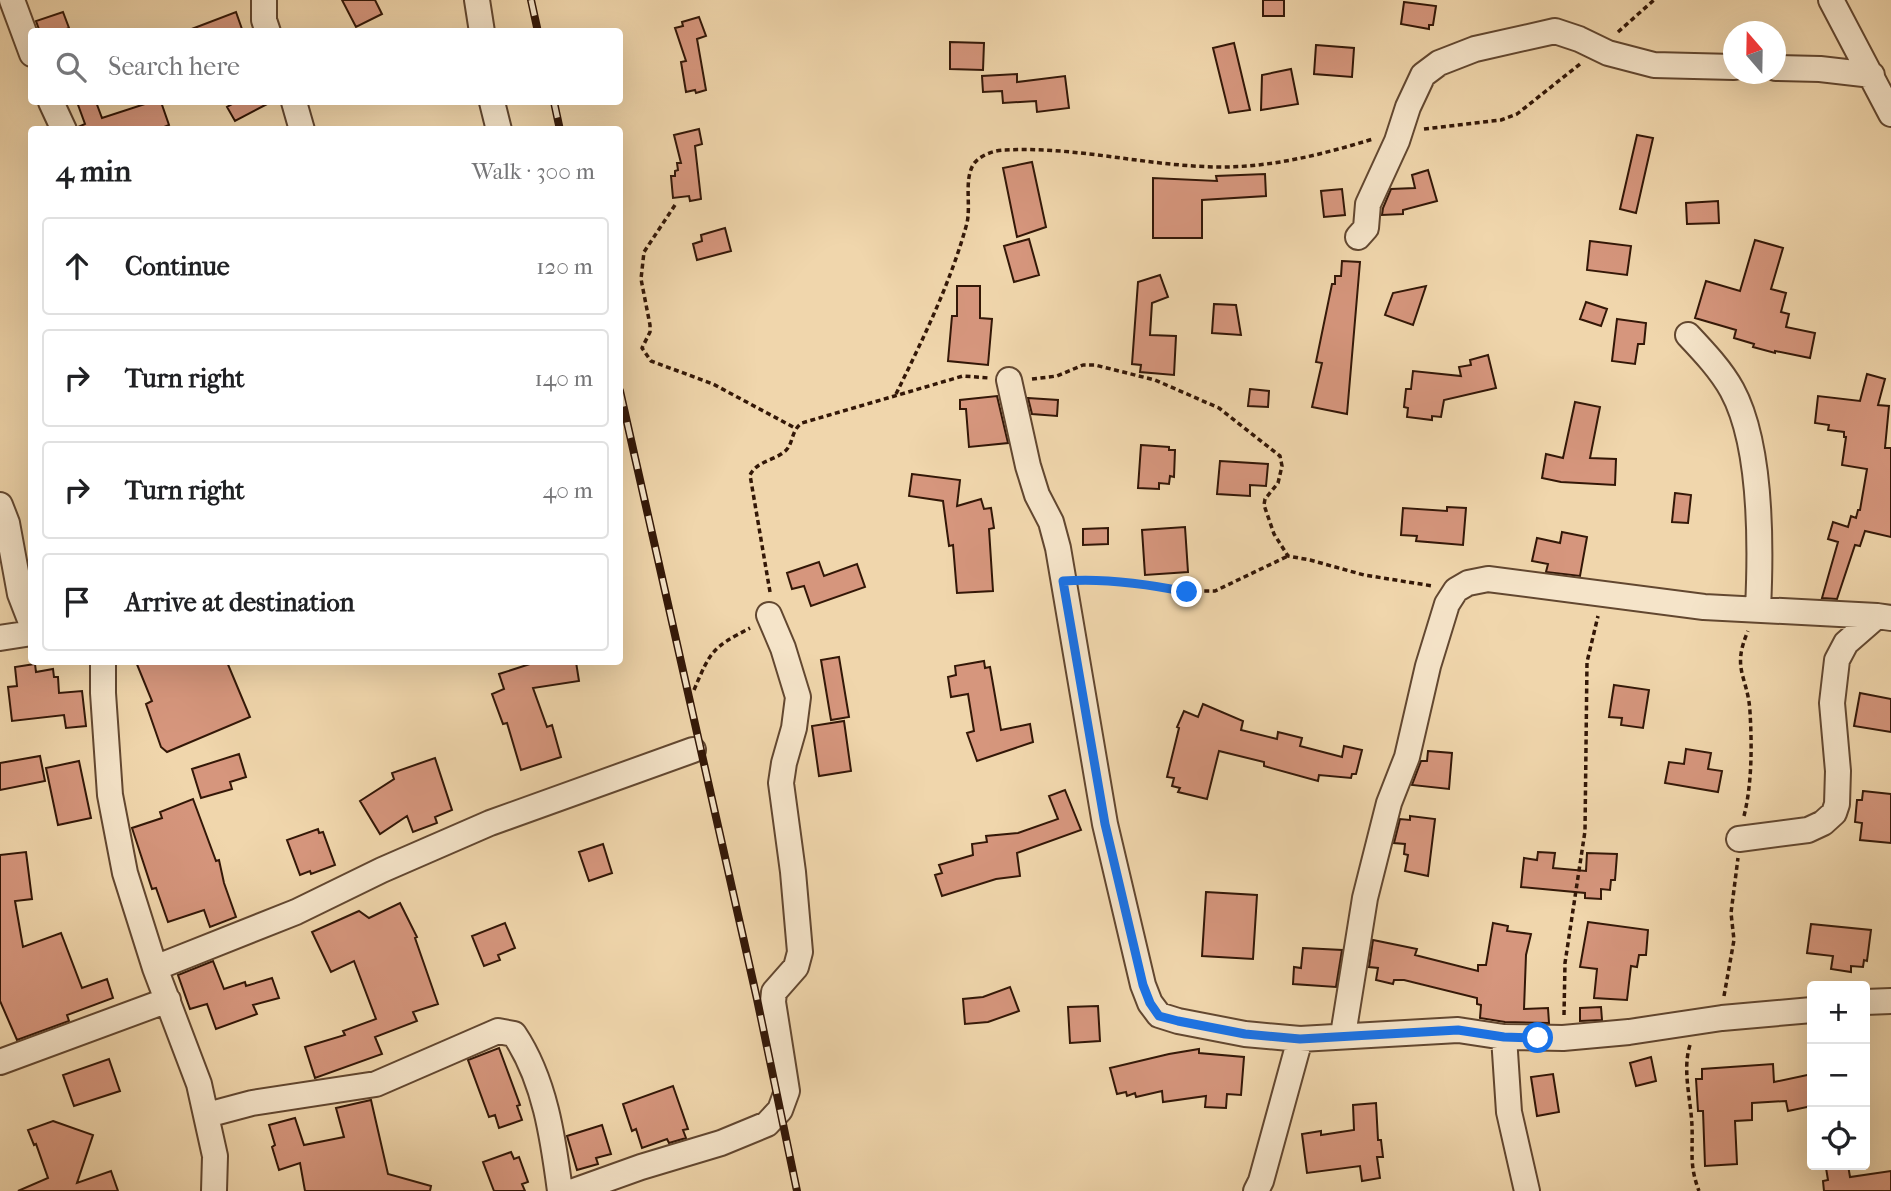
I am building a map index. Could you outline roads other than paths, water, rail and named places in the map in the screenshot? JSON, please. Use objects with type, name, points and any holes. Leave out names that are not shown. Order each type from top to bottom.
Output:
[{"type":"street","points":[[12,0],[28,43]]},
{"type":"street","points":[[264,0],[267,28]]},
{"type":"street","points":[[477,0],[481,28]]},
{"type":"street","points":[[1831,0],[1891,114]]},
{"type":"street","points":[[1358,237],[1366,228],[1368,204],[1402,130],[1408,107],[1423,75],[1439,63],[1475,49],[1555,31],[1600,47],[1608,53],[1654,65],[1723,67]]},
{"type":"street","points":[[1786,68],[1872,75]]},
{"type":"street","points":[[52,105],[63,126]]},
{"type":"street","points":[[295,105],[301,126]]},
{"type":"street","points":[[493,105],[498,126]]},
{"type":"street","points":[[1688,335],[1719,370],[1742,413],[1751,453],[1759,516],[1761,548],[1758,609]]},
{"type":"street","points":[[1009,380],[1028,466],[1037,495],[1051,522],[1058,548],[1105,824],[1143,985],[1159,1016],[1245,1034],[1300,1039],[1458,1030],[1504,1037],[1563,1038],[1629,1032],[1721,1018],[1807,1010]]},
{"type":"street","points":[[0,505],[20,594],[28,615]]},
{"type":"street","points":[[1343,1035],[1365,898],[1389,803],[1407,757],[1428,666],[1447,604],[1455,590],[1468,583],[1488,579],[1704,607],[1884,617]]},
{"type":"street","points":[[574,1191],[721,1143],[767,1124],[780,1110],[787,1091],[773,1002],[774,992],[796,967],[800,952],[781,783],[794,729],[798,697],[783,648],[769,615]]},
{"type":"street","points":[[1739,839],[1808,830],[1833,813],[1838,804],[1832,703],[1837,660],[1846,643],[1884,617]]},
{"type":"street","points":[[0,638],[28,634]]},
{"type":"street","points":[[103,665],[110,795],[125,873],[155,968],[199,1084],[215,1156],[214,1191]]},
{"type":"street","points":[[155,968],[296,912],[382,870],[490,823],[693,750]]},
{"type":"street","points":[[0,1062],[168,1000]]},
{"type":"street","points":[[1870,1002],[1891,1001]]},
{"type":"street","points":[[207,1115],[252,1103],[376,1084],[498,1031],[514,1034],[538,1082],[553,1143],[560,1191]]},
{"type":"street","points":[[1504,1037],[1509,1112],[1527,1191]]},
{"type":"street","points":[[1262,1188],[1282,1096],[1300,1039]]},
{"type":"railway","points":[[531,0],[537,28]]},
{"type":"railway","points":[[555,105],[559,126]]},
{"type":"railway","points":[[623,404],[757,999],[797,1191]]}]
